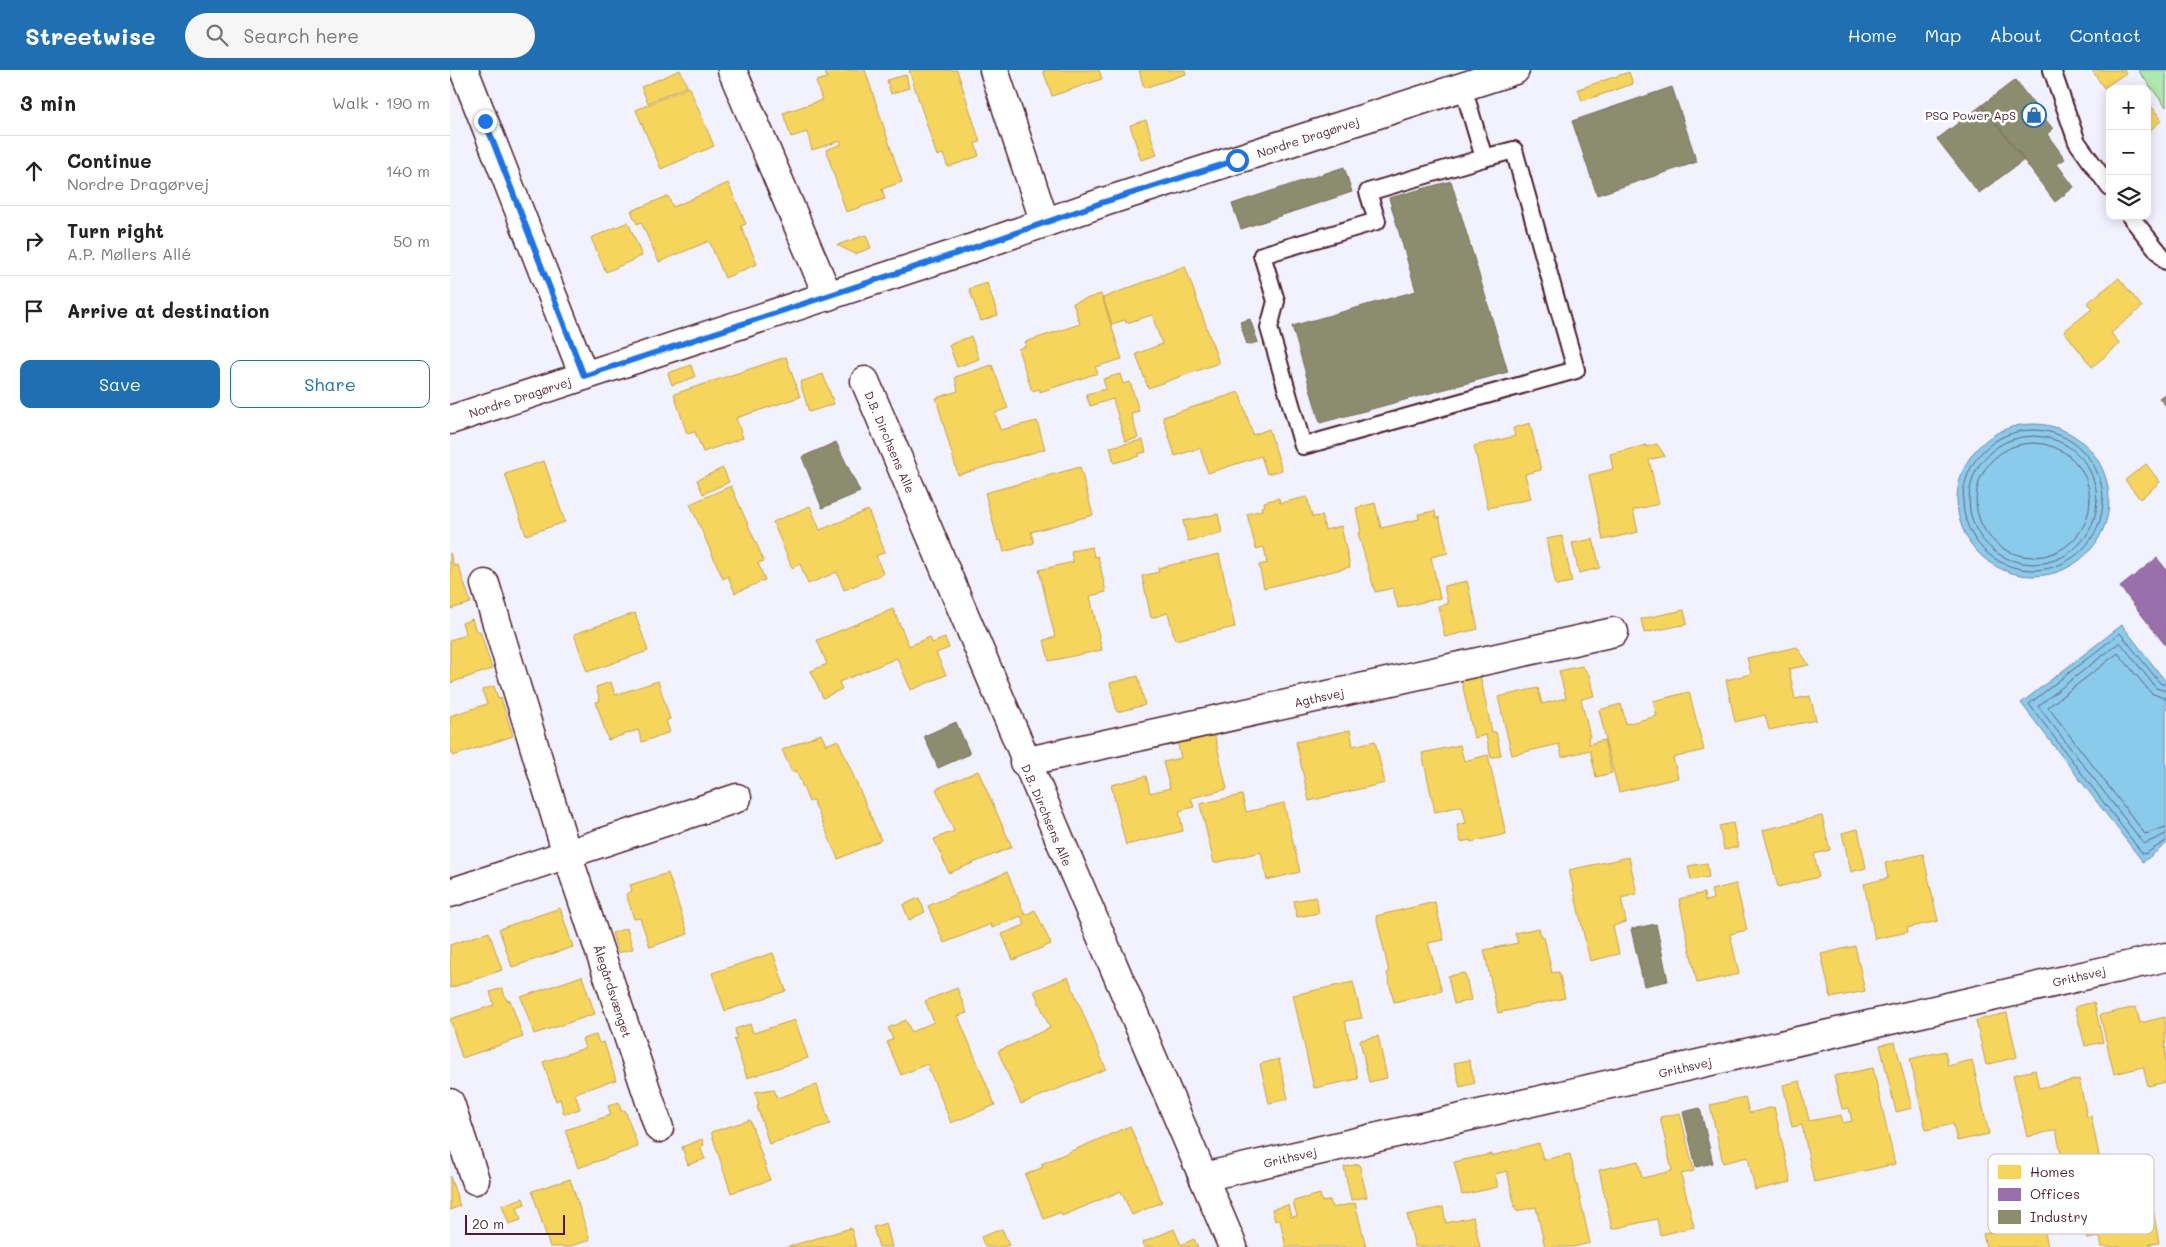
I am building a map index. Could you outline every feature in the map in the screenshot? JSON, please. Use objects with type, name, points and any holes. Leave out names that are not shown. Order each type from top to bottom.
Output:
[{"type":"street","points":[[464,70],[584,376]]},
{"type":"street","points":[[732,70],[828,296]]},
{"type":"street","points":[[994,70],[1045,223]]},
{"type":"street","name":"Nordre Dragørvej","points":[[450,420],[1515,70]]},
{"type":"street","name":"D.B. Dirchsens Alle","points":[[864,381],[1024,762],[1233,1247]]},
{"type":"street","name":"Ålegårdsvænget","points":[[485,584],[567,854],[658,1128]]},
{"type":"street","name":"Agthsvej","points":[[1024,762],[1614,632]]},
{"type":"street","points":[[450,893],[738,798]]},
{"type":"street","name":"Grithsvej","points":[[1203,1176],[2166,956]]},
{"type":"street","points":[[450,1103],[476,1180]]},
{"type":"lane","points":[[2052,70],[2077,142],[2106,182]]},
{"type":"lane","points":[[1463,87],[1484,158]]},
{"type":"lane","points":[[1514,150],[1576,370],[1303,446],[1268,328],[1276,301],[1262,255],[1377,221],[1368,192],[1484,158],[1514,150]]},
{"type":"lane","points":[[2133,220],[2166,261]]},
{"type":"green space","points":[[2138,70],[2166,70],[2166,107],[2151,85]]},
{"type":"water","points":[[2033,424],[2062,430],[2075,437],[2086,447],[2096,458],[2103,471],[2109,500],[2103,529],[2096,542],[2086,553],[2075,563],[2062,570],[2033,576],[2004,570],[1991,563],[1980,553],[1970,542],[1963,529],[1957,500],[1963,471],[1970,458],[1980,447],[1991,437],[2004,430]]},
{"type":"water","points":[[2122,625],[2166,682],[2166,844],[2143,862],[2021,703]]},
{"type":"building: Homes","points":[[680,70],[687,86],[648,103],[641,87]]},
{"type":"building: Homes","points":[[824,70],[865,70],[902,182],[882,189],[885,199],[846,212],[826,150],[842,144],[840,141],[812,150],[807,132],[791,137],[783,113],[822,100],[816,81],[827,78]]},
{"type":"building: Homes","points":[[909,70],[957,70],[980,142],[975,143],[979,156],[948,167],[943,154],[937,156]]},
{"type":"building: Homes","points":[[1043,70],[1099,70],[1102,79],[1052,96]]},
{"type":"building: Homes","points":[[1139,70],[1185,70],[1186,74],[1144,88]]},
{"type":"building: Homes","points":[[2092,70],[2124,70],[2126,73],[2104,88]]},
{"type":"building: Homes","points":[[1629,72],[1633,84],[1582,101],[1578,89]]},
{"type":"building: Homes","points":[[906,75],[909,88],[891,94],[887,80]]},
{"type":"building: Homes","points":[[689,87],[714,146],[661,169],[636,110]]},
{"type":"building: Homes","points":[[2151,106],[2162,120],[2151,130]]},
{"type":"building: Homes","points":[[1146,120],[1157,155],[1141,160],[1130,125]]},
{"type":"building: Homes","points":[[728,183],[746,224],[741,226],[757,264],[725,278],[709,241],[659,262],[641,222],[637,224],[631,211],[668,196],[673,207]]},
{"type":"building: Homes","points":[[628,222],[642,256],[606,272],[591,238]]},
{"type":"building: Homes","points":[[866,235],[871,248],[855,254],[837,245]]},
{"type":"building: Homes","points":[[1185,266],[1219,363],[1148,388],[1136,354],[1162,344],[1152,315],[1126,323],[1125,320],[1112,324],[1103,298]]},
{"type":"building: Homes","points":[[2119,278],[2142,307],[2111,333],[2120,344],[2092,367],[2064,331],[2092,309],[2087,303]]},
{"type":"building: Homes","points":[[987,283],[998,315],[981,321],[969,289]]},
{"type":"building: Homes","points":[[1101,294],[1122,359],[1095,367],[1098,373],[1040,392],[1040,389],[1032,391],[1018,349],[1026,346],[1025,342],[1080,324],[1073,303]]},
{"type":"building: Homes","points":[[971,336],[979,359],[957,367],[949,345]]},
{"type":"building: Homes","points":[[786,357],[800,397],[736,418],[743,438],[703,452],[695,432],[687,434],[674,394]]},
{"type":"building: Homes","points":[[691,365],[695,377],[672,385],[668,373]]},
{"type":"building: Homes","points":[[992,365],[1008,408],[995,413],[1000,430],[1037,421],[1045,449],[958,475],[936,398],[958,391],[955,377]]},
{"type":"building: Homes","points":[[823,374],[834,404],[809,412],[800,382]]},
{"type":"building: Homes","points":[[1120,374],[1123,384],[1130,382],[1139,411],[1131,413],[1138,438],[1125,441],[1113,399],[1090,406],[1086,394],[1106,389],[1103,379]]},
{"type":"building: Homes","points":[[1239,392],[1253,435],[1269,429],[1282,470],[1267,474],[1261,456],[1208,473],[1200,448],[1175,456],[1163,417]]},
{"type":"building: Homes","points":[[1530,423],[1541,470],[1525,474],[1531,499],[1488,508],[1474,446],[1515,436],[1513,428]]},
{"type":"building: Homes","points":[[1143,440],[1146,452],[1138,454],[1139,456],[1114,463],[1110,447]]},
{"type":"building: Homes","points":[[1657,444],[1665,456],[1649,460],[1659,504],[1633,510],[1638,532],[1603,540],[1589,475],[1613,469],[1610,454]]},
{"type":"building: Homes","points":[[544,461],[565,522],[526,535],[505,474]]},
{"type":"building: Homes","points":[[2146,464],[2160,482],[2140,499],[2125,480]]},
{"type":"building: Homes","points":[[1080,467],[1093,515],[1031,532],[1034,543],[1004,552],[1001,540],[998,541],[985,493]]},
{"type":"building: Homes","points":[[723,468],[729,482],[703,494],[697,480]]},
{"type":"building: Homes","points":[[731,486],[764,561],[758,563],[765,580],[735,593],[728,576],[723,579],[690,504]]},
{"type":"building: Homes","points":[[1307,497],[1312,517],[1322,516],[1325,530],[1341,526],[1350,567],[1264,588],[1259,565],[1267,563],[1264,547],[1256,549],[1247,514],[1262,510],[1261,507],[1265,506],[1264,502],[1279,498],[1280,503]]},
{"type":"building: Homes","points":[[1375,503],[1381,528],[1419,519],[1418,514],[1435,511],[1436,518],[1439,517],[1448,553],[1431,557],[1440,598],[1398,608],[1393,588],[1375,592],[1358,533],[1361,532],[1356,508]]},
{"type":"building: Homes","points":[[810,506],[820,530],[868,510],[885,552],[876,556],[883,574],[844,590],[837,572],[808,584],[800,564],[792,568],[773,522]]},
{"type":"building: Homes","points":[[1218,514],[1222,533],[1188,541],[1183,521]]},
{"type":"building: Homes","points":[[1562,536],[1572,582],[1556,585],[1546,539]]},
{"type":"building: Homes","points":[[1593,539],[1600,568],[1579,573],[1572,543]]},
{"type":"building: Homes","points":[[1092,547],[1094,557],[1098,556],[1106,592],[1090,596],[1102,650],[1049,661],[1044,640],[1055,637],[1039,570],[1073,562],[1071,551]]},
{"type":"building: Homes","points":[[450,553],[454,566],[458,565],[471,603],[450,609]]},
{"type":"building: Homes","points":[[1219,554],[1235,627],[1175,640],[1168,613],[1151,618],[1142,576],[1159,572],[1158,568]]},
{"type":"building: Homes","points":[[1467,581],[1478,629],[1445,637],[1438,606],[1448,604],[1444,586]]},
{"type":"building: Homes","points":[[893,609],[909,646],[930,637],[932,643],[945,638],[949,648],[936,653],[946,675],[911,690],[897,658],[839,682],[842,689],[823,698],[811,671],[827,664],[817,640]]},
{"type":"building: Homes","points":[[1684,610],[1687,624],[1644,633],[1641,619]]},
{"type":"building: Homes","points":[[635,613],[648,651],[587,672],[574,634]]},
{"type":"building: Homes","points":[[472,619],[476,631],[480,631],[492,669],[450,683],[450,640],[466,635],[462,623]]},
{"type":"building: Homes","points":[[1797,647],[1809,665],[1789,669],[1795,699],[1810,696],[1816,720],[1769,730],[1765,715],[1735,722],[1726,680],[1751,674],[1747,658]]},
{"type":"building: Homes","points":[[1582,666],[1589,675],[1594,696],[1581,699],[1590,737],[1588,738],[1589,744],[1604,740],[1612,773],[1596,777],[1590,750],[1562,757],[1559,744],[1512,755],[1498,697],[1538,688],[1542,704],[1566,698],[1559,671]]},
{"type":"building: Homes","points":[[1480,675],[1492,732],[1496,732],[1501,755],[1491,758],[1486,735],[1474,738],[1461,678]]},
{"type":"building: Homes","points":[[1138,676],[1145,705],[1117,712],[1110,683]]},
{"type":"building: Homes","points":[[658,681],[670,719],[666,721],[670,732],[642,742],[638,730],[608,740],[596,702],[600,701],[596,687],[611,682],[615,695]]},
{"type":"building: Homes","points":[[494,686],[498,699],[501,698],[513,736],[453,756],[450,747],[450,716],[487,704],[482,690]]},
{"type":"building: Homes","points":[[1689,692],[1704,750],[1673,758],[1678,778],[1619,792],[1599,710],[1621,704],[1626,724],[1657,716],[1653,701]]},
{"type":"building: Homes","points":[[1350,730],[1353,746],[1375,741],[1385,783],[1309,801],[1296,742]]},
{"type":"building: Homes","points":[[1214,733],[1227,789],[1191,798],[1194,807],[1179,811],[1183,831],[1126,845],[1111,785],[1146,776],[1150,793],[1170,788],[1163,762],[1181,758],[1177,741]]},
{"type":"building: Homes","points":[[821,734],[826,745],[838,740],[881,840],[838,859],[813,800],[809,802],[796,770],[792,772],[782,750]]},
{"type":"building: Homes","points":[[1460,745],[1464,761],[1488,755],[1506,834],[1471,842],[1470,840],[1461,842],[1457,825],[1466,823],[1462,806],[1435,812],[1422,753]]},
{"type":"building: Homes","points":[[978,771],[1012,847],[949,873],[934,839],[954,831],[936,789]]},
{"type":"building: Homes","points":[[1242,795],[1246,812],[1284,803],[1300,872],[1267,880],[1261,852],[1214,863],[1200,804]]},
{"type":"building: Homes","points":[[1822,816],[1830,850],[1814,854],[1819,877],[1778,887],[1763,830]]},
{"type":"building: Homes","points":[[1733,823],[1738,847],[1724,850],[1719,826]]},
{"type":"building: Homes","points":[[1858,829],[1866,868],[1851,872],[1842,833]]},
{"type":"building: Homes","points":[[1923,854],[1938,921],[1907,928],[1908,932],[1875,939],[1864,884],[1888,878],[1885,863]]},
{"type":"building: Homes","points":[[1629,857],[1637,894],[1621,898],[1626,922],[1613,926],[1619,954],[1590,961],[1569,870]]},
{"type":"building: Homes","points":[[1707,863],[1709,877],[1691,880],[1688,866]]},
{"type":"building: Homes","points":[[1007,872],[1025,915],[1035,910],[1051,944],[1013,960],[1002,934],[1025,925],[1021,916],[992,928],[991,924],[944,943],[928,906]]},
{"type":"building: Homes","points":[[668,873],[688,934],[650,947],[640,918],[634,919],[626,894],[632,891],[630,885]]},
{"type":"building: Homes","points":[[1736,884],[1747,930],[1730,934],[1739,974],[1697,983],[1679,899],[1704,893],[1705,901],[1713,899],[1711,890]]},
{"type":"building: Homes","points":[[1316,897],[1319,913],[1297,917],[1294,901]]},
{"type":"building: Homes","points":[[919,898],[925,912],[909,920],[903,905]]},
{"type":"building: Homes","points":[[1435,902],[1444,940],[1428,943],[1442,991],[1394,1002],[1376,916]]},
{"type":"building: Homes","points":[[560,908],[573,947],[512,967],[499,929]]},
{"type":"building: Homes","points":[[627,928],[633,949],[618,953],[612,933]]},
{"type":"building: Homes","points":[[1539,928],[1541,937],[1544,937],[1552,973],[1559,972],[1565,998],[1498,1013],[1484,950],[1518,943],[1515,933]]},
{"type":"building: Homes","points":[[489,932],[502,970],[450,988],[450,945]]},
{"type":"building: Homes","points":[[1855,946],[1865,991],[1831,998],[1821,954]]},
{"type":"building: Homes","points":[[773,953],[786,991],[725,1011],[712,973]]},
{"type":"building: Homes","points":[[1465,973],[1471,1000],[1454,1004],[1448,976]]},
{"type":"building: Homes","points":[[582,976],[595,1014],[534,1034],[521,997]]},
{"type":"building: Homes","points":[[1068,977],[1106,1069],[1021,1104],[998,1051],[1050,1028],[1034,991]]},
{"type":"building: Homes","points":[[1353,982],[1362,1018],[1345,1021],[1358,1079],[1314,1088],[1293,995]]},
{"type":"building: Homes","points":[[502,988],[507,1001],[510,1000],[523,1037],[462,1058],[450,1019],[494,1005],[490,992]]},
{"type":"building: Homes","points":[[957,988],[967,1013],[958,1016],[995,1105],[951,1123],[927,1064],[901,1075],[887,1042],[893,1039],[888,1028],[906,1020],[911,1032],[934,1022],[925,1001]]},
{"type":"building: Homes","points":[[2094,1002],[2103,1042],[2085,1046],[2075,1007]]},
{"type":"building: Homes","points":[[2136,1007],[2140,1023],[2165,1017],[2166,1082],[2148,1086],[2143,1067],[2114,1074],[2100,1015]]},
{"type":"building: Homes","points":[[2007,1013],[2017,1057],[1986,1065],[1976,1020]]},
{"type":"building: Homes","points":[[795,1020],[808,1058],[747,1078],[734,1040],[737,1038],[735,1029],[750,1024],[753,1033]]},
{"type":"building: Homes","points":[[596,1035],[599,1043],[604,1042],[616,1080],[575,1093],[580,1109],[564,1114],[560,1099],[556,1101],[543,1062],[585,1048],[582,1039]]},
{"type":"building: Homes","points":[[1378,1036],[1387,1078],[1369,1082],[1360,1040]]},
{"type":"building: Homes","points":[[1895,1042],[1912,1108],[1896,1112],[1880,1045]]},
{"type":"building: Homes","points":[[1945,1051],[1948,1066],[1972,1060],[1989,1134],[1957,1141],[1953,1124],[1926,1130],[1910,1059]]},
{"type":"building: Homes","points":[[1279,1059],[1288,1099],[1269,1103],[1260,1064]]},
{"type":"building: Homes","points":[[1469,1060],[1475,1083],[1460,1087],[1454,1063]]},
{"type":"building: Homes","points":[[1873,1068],[1895,1164],[1814,1182],[1802,1125],[1792,1127],[1783,1085],[1800,1081],[1809,1121],[1841,1115],[1843,1123],[1852,1121],[1849,1108],[1842,1109],[1834,1076]]},
{"type":"building: Homes","points":[[2035,1070],[2039,1088],[2079,1079],[2087,1117],[2091,1116],[2099,1154],[2061,1154],[2056,1130],[2027,1137],[2013,1075]]},
{"type":"building: Homes","points":[[817,1085],[830,1124],[769,1144],[757,1106],[759,1105],[755,1092],[774,1089],[777,1098]]},
{"type":"building: Homes","points":[[1745,1097],[1749,1113],[1774,1107],[1791,1182],[1755,1190],[1748,1157],[1723,1163],[1710,1105]]},
{"type":"building: Homes","points":[[619,1102],[621,1111],[625,1110],[638,1147],[578,1168],[565,1130],[611,1115],[608,1106]]},
{"type":"building: Homes","points":[[1680,1113],[1694,1171],[1681,1174],[1694,1227],[1660,1235],[1657,1219],[1612,1229],[1599,1170],[1638,1161],[1642,1178],[1672,1171],[1660,1117]]},
{"type":"building: Homes","points":[[750,1120],[770,1180],[731,1193],[711,1132]]},
{"type":"building: Homes","points":[[1130,1126],[1162,1202],[1132,1215],[1121,1191],[1062,1216],[1061,1212],[1044,1219],[1025,1175],[1043,1167],[1041,1164]]},
{"type":"building: Homes","points":[[702,1139],[704,1145],[700,1147],[705,1159],[688,1165],[682,1147]]},
{"type":"building: Homes","points":[[1539,1143],[1543,1160],[1570,1154],[1590,1243],[1573,1247],[1545,1247],[1536,1207],[1516,1211],[1507,1171],[1495,1174],[1498,1187],[1462,1195],[1454,1162],[1491,1154],[1491,1156]]},
{"type":"building: Homes","points":[[1359,1164],[1367,1197],[1351,1200],[1344,1167]]},
{"type":"building: Homes","points":[[450,1176],[460,1206],[450,1210]]},
{"type":"building: Homes","points":[[570,1179],[590,1240],[568,1247],[550,1247],[532,1191]]},
{"type":"building: Homes","points":[[1320,1194],[1322,1202],[1330,1200],[1332,1208],[1355,1203],[1366,1247],[1286,1247],[1280,1220],[1275,1221],[1272,1209],[1288,1205],[1291,1217],[1297,1216],[1293,1201]]},
{"type":"building: Homes","points":[[523,1198],[525,1204],[517,1207],[521,1220],[509,1224],[502,1205]]},
{"type":"building: Homes","points":[[1443,1207],[1446,1223],[1473,1217],[1480,1247],[1415,1247],[1407,1215]]},
{"type":"building: Homes","points":[[2154,1216],[2159,1243],[2149,1244],[2150,1247],[2102,1247],[2100,1237],[2087,1239],[2086,1234],[2154,1234]]},
{"type":"building: Homes","points":[[886,1223],[892,1247],[879,1247],[873,1227]]},
{"type":"building: Homes","points":[[851,1228],[856,1247],[787,1247]]},
{"type":"building: Homes","points":[[1002,1229],[1009,1245],[985,1247],[981,1237]]},
{"type":"building: Homes","points":[[1174,1229],[1181,1245],[1194,1239],[1198,1247],[1144,1247],[1142,1243]]},
{"type":"building: Homes","points":[[1983,1234],[2045,1234],[2048,1247],[1986,1247]]},
{"type":"building: Offices","points":[[2157,558],[2166,569],[2166,646],[2120,587]]},
{"type":"building: Industry","points":[[2015,80],[2053,129],[2047,134],[2065,159],[2057,164],[2074,187],[2055,202],[1982,105]]},
{"type":"building: Industry","points":[[1672,87],[1697,162],[1597,195],[1572,121]]},
{"type":"building: Industry","points":[[1982,105],[2024,160],[1979,193],[1937,139]]},
{"type":"building: Industry","points":[[1344,167],[1352,192],[1241,229],[1232,204]]},
{"type":"building: Industry","points":[[1451,181],[1508,372],[1320,423],[1292,326],[1416,291],[1389,198]]},
{"type":"building: Industry","points":[[1250,319],[1258,342],[1247,345],[1240,322]]},
{"type":"building: Industry","points":[[2166,393],[2166,406],[2159,398]]},
{"type":"building: Industry","points":[[836,442],[860,492],[822,508],[802,457]]},
{"type":"building: Industry","points":[[956,722],[970,754],[938,768],[924,736]]},
{"type":"building: Industry","points":[[1656,924],[1668,981],[1644,986],[1631,929]]},
{"type":"building: Industry","points":[[1700,1108],[1713,1163],[1696,1167],[1683,1112]]},
{"type":"place","name":"PSQ Power ApS","points":[[2034,115]]},
{"type":"route","points":[[485,121],[584,376],[961,252],[1104,202],[1237,160]]}]
